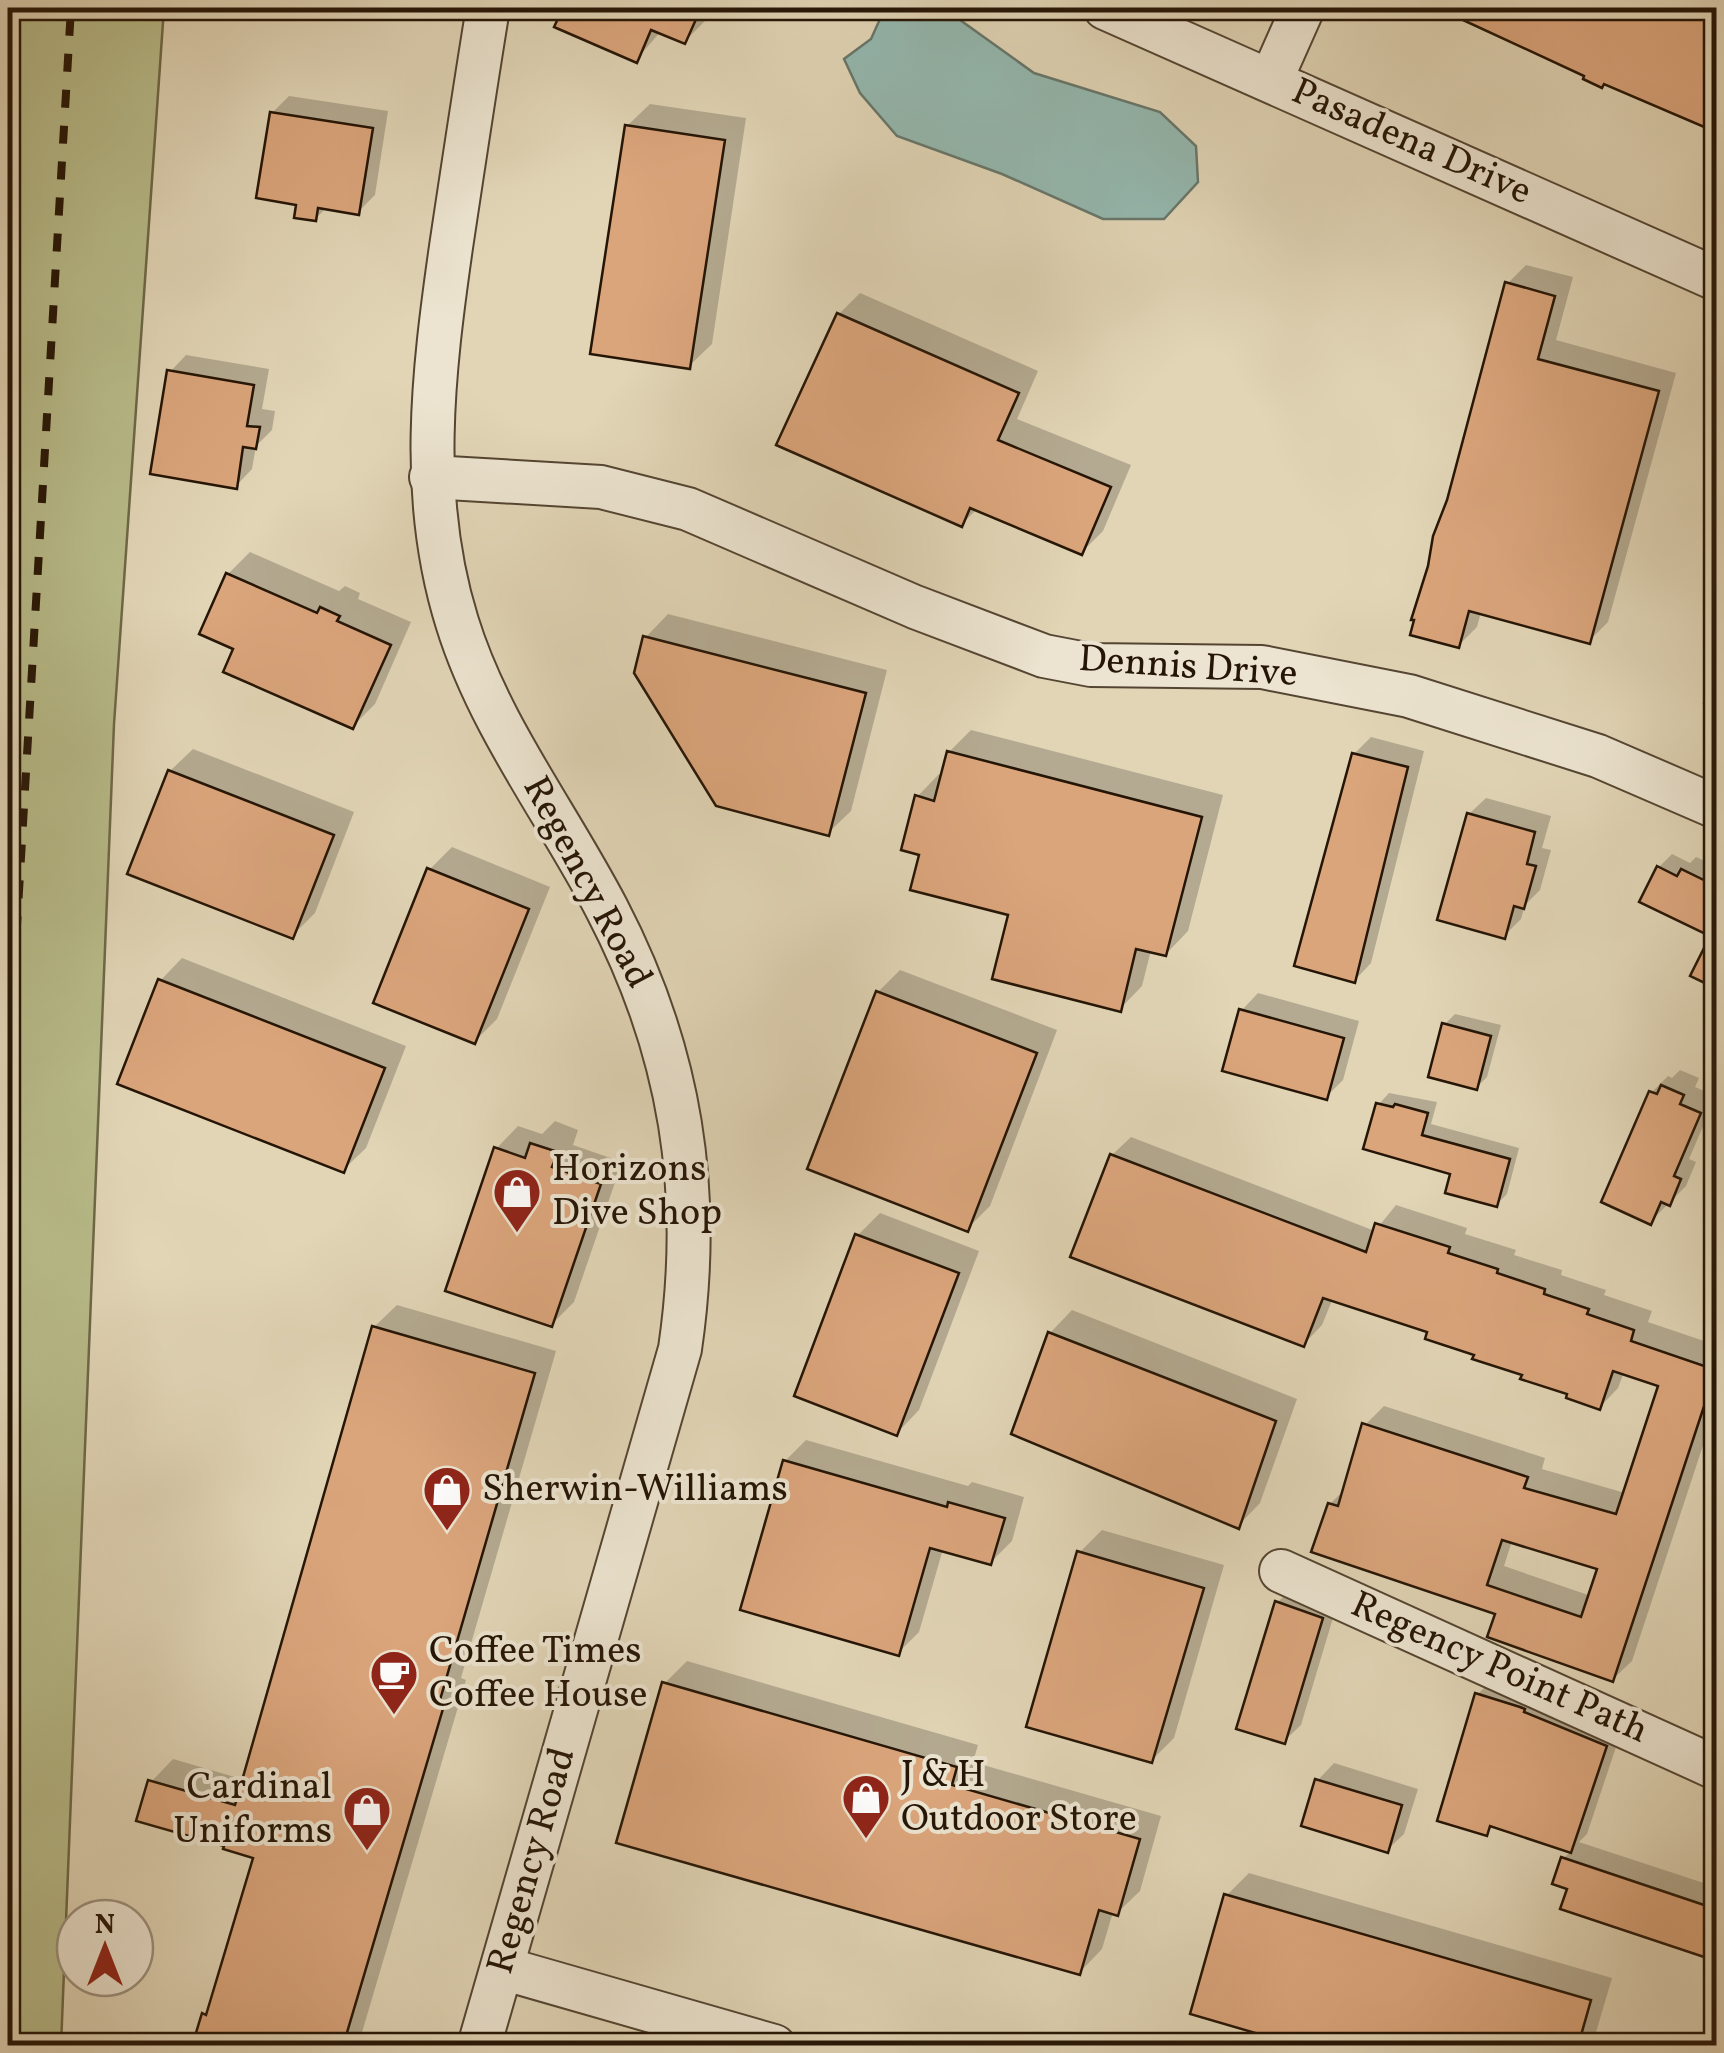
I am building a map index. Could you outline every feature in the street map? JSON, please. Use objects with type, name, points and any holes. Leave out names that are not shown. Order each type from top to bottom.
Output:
[{"type":"street","name":"Regency Road","points":[[479,2046],[680,1349],[690,1212],[687,1154],[678,1100],[649,1002],[607,908],[480,684],[456,621],[440,552],[431,476],[432,390],[488,8]]},
{"type":"street","name":"Pasadena Drive","points":[[1105,8],[1716,278]]},
{"type":"street","points":[[1271,80],[1303,8]]},
{"type":"street","name":"Dennis Drive","points":[[431,476],[571,483],[688,509],[914,608],[1044,656],[1090,664],[1262,668],[1409,696],[1598,756],[1716,806]]},
{"type":"street","name":"Regency Point Path","points":[[1281,1572],[1716,1768]]},
{"type":"street","points":[[502,1968],[774,2046]]},
{"type":"green space","points":[[8,8],[164,8],[114,724],[67,1898],[55,1898],[55,1998],[63,1998],[61,2046],[8,2045]]},
{"type":"water","points":[[885,8],[928,8],[953,15],[1034,73],[1160,112],[1196,146],[1198,182],[1164,219],[1103,219],[1002,174],[897,136],[860,93],[844,59],[871,39]]},
{"type":"building","points":[[563,8],[701,8],[685,44],[651,30],[637,63],[554,27]]},
{"type":"building","points":[[1437,8],[1685,8],[1716,21],[1716,132],[1604,84],[1602,88]]},
{"type":"building","points":[[270,112],[373,128],[359,215],[318,208],[316,221],[294,218],[296,205],[256,198]]},
{"type":"building","points":[[625,125],[725,140],[690,369],[590,354]]},
{"type":"building","points":[[1505,282],[1555,296],[1538,359],[1659,391],[1590,644],[1469,611],[1459,648],[1410,635],[1433,536],[1447,500]]},
{"type":"building","points":[[837,313],[1019,393],[998,440],[1111,487],[1082,555],[970,508],[962,527],[776,445]]},
{"type":"building","points":[[167,370],[254,385],[247,426],[260,427],[256,449],[243,447],[237,489],[150,474]]},
{"type":"building","points":[[226,573],[317,613],[320,607],[340,616],[337,621],[391,645],[353,729],[223,672],[233,649],[199,634]]},
{"type":"building","points":[[643,636],[866,693],[829,836],[716,806],[634,673]]},
{"type":"building","points":[[947,751],[1202,817],[1166,956],[1136,949],[1121,1012],[992,979],[1008,915],[910,890],[919,855],[901,850],[915,795],[934,801]]},
{"type":"building","points":[[1352,753],[1408,767],[1355,983],[1294,966]]},
{"type":"building","points":[[168,770],[334,835],[293,939],[127,874]]},
{"type":"building","points":[[1467,813],[1535,832],[1527,864],[1536,866],[1524,909],[1514,906],[1505,939],[1437,920]]},
{"type":"building","points":[[1657,866],[1677,876],[1681,869],[1716,886],[1716,974],[1711,986],[1690,976],[1710,936],[1639,902]]},
{"type":"building","points":[[427,868],[529,909],[475,1044],[373,1003]]},
{"type":"building","points":[[158,979],[385,1068],[344,1173],[117,1084]]},
{"type":"building","points":[[876,991],[1037,1053],[968,1232],[807,1169]]},
{"type":"building","points":[[1239,1009],[1344,1038],[1327,1100],[1222,1071]]},
{"type":"building","points":[[1442,1023],[1491,1036],[1477,1090],[1428,1077]]},
{"type":"building","points":[[1661,1085],[1684,1095],[1680,1104],[1701,1113],[1674,1176],[1681,1179],[1670,1206],[1661,1202],[1651,1225],[1601,1202],[1649,1091],[1657,1094]]},
{"type":"building","points":[[1376,1103],[1428,1113],[1422,1135],[1510,1159],[1497,1207],[1445,1193],[1450,1174],[1363,1149]]},
{"type":"building","points":[[530,1143],[558,1152],[552,1167],[601,1184],[552,1327],[445,1291],[494,1147],[525,1158]]},
{"type":"building","points":[[1110,1154],[1366,1252],[1375,1223],[1450,1247],[1448,1253],[1498,1269],[1497,1273],[1545,1289],[1544,1294],[1589,1309],[1587,1314],[1634,1330],[1631,1341],[1716,1370],[1613,1682],[1487,1637],[1495,1614],[1311,1552],[1328,1503],[1338,1506],[1362,1423],[1528,1477],[1524,1488],[1616,1514],[1658,1386],[1613,1371],[1600,1410],[1520,1379],[1522,1375],[1472,1359],[1474,1355],[1425,1339],[1427,1332],[1323,1298],[1304,1347],[1070,1257]],"holes":[[[1502,1540],[1597,1569],[1581,1617],[1487,1585]]]},
{"type":"building","points":[[855,1234],[959,1273],[897,1436],[794,1396]]},
{"type":"building","points":[[372,1326],[535,1373],[440,1700],[445,1702],[343,2046],[192,2046],[202,2013],[206,2015],[253,1858],[136,1821],[148,1780],[235,1805]]},
{"type":"building","points":[[1048,1332],[1276,1421],[1239,1529],[1011,1434]]},
{"type":"building","points":[[783,1460],[947,1507],[948,1502],[1005,1518],[991,1565],[930,1548],[899,1656],[740,1610]]},
{"type":"building","points":[[1077,1551],[1204,1588],[1152,1763],[1026,1727]]},
{"type":"building","points":[[1275,1601],[1323,1618],[1285,1744],[1236,1729]]},
{"type":"building","points":[[662,1682],[957,1767],[952,1785],[1140,1839],[1118,1916],[1099,1910],[1080,1975],[616,1843]]},
{"type":"building","points":[[1475,1693],[1525,1709],[1524,1712],[1607,1746],[1571,1853],[1490,1826],[1487,1836],[1437,1821]]},
{"type":"building","points":[[1315,1779],[1402,1805],[1388,1853],[1301,1826]]},
{"type":"building","points":[[1561,1857],[1716,1909],[1716,1961],[1560,1909],[1567,1889],[1552,1884]]},
{"type":"building","points":[[1224,1894],[1591,2000],[1578,2046],[1300,2046],[1190,2014]]},
{"type":"railway","points":[[8,1078],[71,8]]},
{"type":"place","name":"Horizons Dive Shop","points":[[517,1234]]},
{"type":"place","name":"Sherwin-Williams","points":[[447,1532]]},
{"type":"place","name":"Coffee Times Coffee House","points":[[394,1716]]},
{"type":"place","name":"J & H Outdoor Store","points":[[866,1840]]},
{"type":"place","name":"Cardinal Uniforms","points":[[367,1852]]}]
